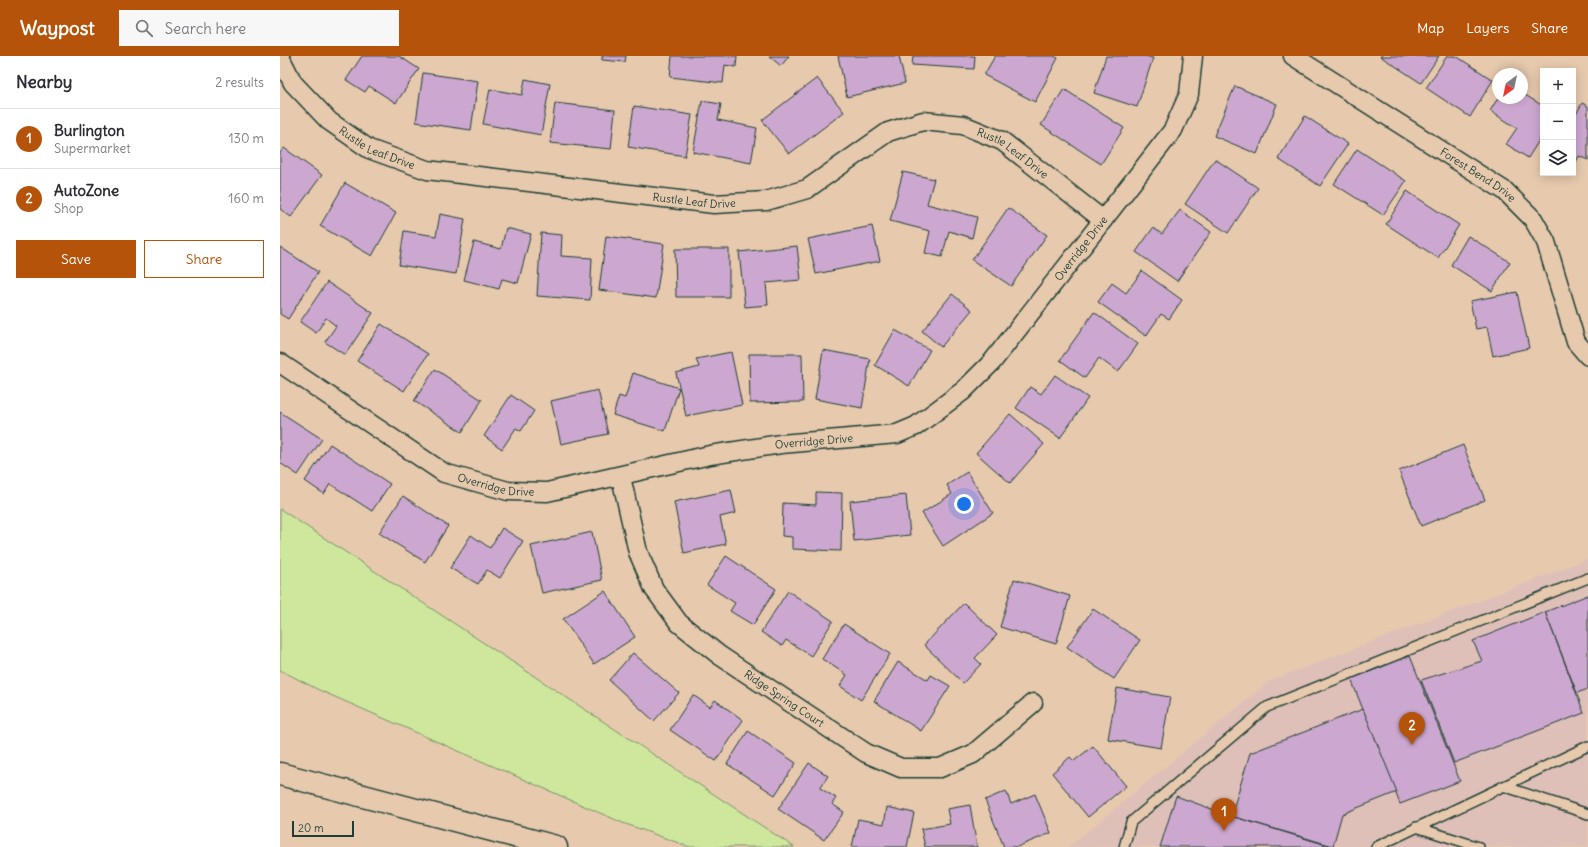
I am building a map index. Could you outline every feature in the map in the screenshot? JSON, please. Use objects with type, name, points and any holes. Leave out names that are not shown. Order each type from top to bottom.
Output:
[{"type":"highway","points":[[280,774],[556,847]]},
{"type":"street","name":"Overridge Drive","points":[[280,363],[444,473],[508,491],[547,492],[621,477],[710,455],[781,444],[897,434],[916,426],[964,391],[992,362],[1173,130],[1189,94],[1193,56]]},
{"type":"street","name":"Forest Bend Drive","points":[[1293,56],[1505,192],[1533,219],[1546,242],[1576,342],[1588,356]]},
{"type":"street","name":"Rustle Leaf Drive","points":[[280,58],[293,83],[329,121],[369,150],[427,170],[714,204],[766,201],[807,189],[888,132],[923,121],[963,125],[1002,141],[1103,220]]},
{"type":"street","name":"Ridge Spring Court","points":[[621,477],[638,552],[654,589],[679,623],[719,655],[866,753],[901,768],[940,768],[973,754],[1033,703]]},
{"type":"lane","points":[[1124,847],[1131,822],[1267,707],[1588,578]]},
{"type":"lane","points":[[1376,847],[1588,746]]},
{"type":"lane","points":[[1503,786],[1588,814]]},
{"type":"lane","points":[[1416,827],[1479,847]]},
{"type":"shaded area","points":[[1588,559],[1588,847],[1068,847],[1269,681]]},
{"type":"green space","points":[[280,509],[794,847],[690,847],[623,823],[319,690],[280,670]]},
{"type":"building","points":[[362,56],[399,56],[419,69],[396,103],[369,86],[365,92],[346,80]]},
{"type":"building","points":[[602,56],[626,56],[625,62],[602,60]]},
{"type":"building","points":[[672,56],[737,56],[736,67],[725,65],[723,83],[670,77]]},
{"type":"building","points":[[769,56],[789,56],[781,66]]},
{"type":"building","points":[[838,56],[899,56],[905,83],[847,97]]},
{"type":"building","points":[[913,56],[975,56],[974,69],[912,65]]},
{"type":"building","points":[[995,56],[1054,56],[1058,58],[1035,102],[984,75]]},
{"type":"building","points":[[1106,56],[1145,56],[1153,58],[1137,107],[1094,93]]},
{"type":"building","points":[[1380,56],[1439,56],[1421,83]]},
{"type":"building","points":[[1447,56],[1456,56],[1492,79],[1470,117],[1426,88]]},
{"type":"building","points":[[423,73],[478,81],[471,130],[416,122]]},
{"type":"building","points":[[817,78],[844,112],[789,154],[762,120]]},
{"type":"building","points":[[525,79],[550,84],[541,135],[483,124],[490,89],[522,95]]},
{"type":"building","points":[[1235,86],[1277,104],[1257,154],[1214,136]]},
{"type":"building","points":[[1064,89],[1124,128],[1101,164],[1041,125]]},
{"type":"building","points":[[1528,97],[1540,104],[1540,139],[1528,158],[1506,144],[1517,128],[1490,111],[1494,104],[1528,104]]},
{"type":"building","points":[[702,101],[721,104],[718,120],[757,128],[751,163],[693,152]]},
{"type":"building","points":[[555,103],[615,110],[611,149],[550,143]]},
{"type":"building","points":[[1582,103],[1588,106],[1588,160],[1579,156],[1576,162],[1576,140],[1576,114]]},
{"type":"building","points":[[634,106],[692,115],[685,156],[628,147]]},
{"type":"building","points":[[1305,116],[1348,144],[1320,186],[1278,159]]},
{"type":"building","points":[[284,148],[322,175],[291,217],[280,209],[280,153]]},
{"type":"building","points":[[1357,149],[1406,181],[1383,215],[1334,184]]},
{"type":"building","points":[[1215,159],[1258,188],[1228,233],[1185,204]]},
{"type":"building","points":[[903,172],[934,179],[927,204],[977,217],[972,238],[949,231],[942,257],[925,253],[930,231],[890,221]]},
{"type":"building","points":[[345,183],[396,213],[372,256],[320,226]]},
{"type":"building","points":[[1407,191],[1459,225],[1438,258],[1386,224]]},
{"type":"building","points":[[1008,208],[1047,235],[1011,286],[972,260]]},
{"type":"building","points":[[1180,210],[1211,232],[1177,281],[1136,252],[1153,228],[1162,234]]},
{"type":"building","points":[[440,214],[465,219],[456,274],[399,265],[404,231],[436,236]]},
{"type":"building","points":[[872,226],[880,261],[816,274],[808,239]]},
{"type":"building","points":[[506,228],[531,234],[518,283],[502,279],[499,289],[464,280],[474,242],[501,249]]},
{"type":"building","points":[[541,233],[562,235],[561,256],[592,258],[590,300],[537,296]]},
{"type":"building","points":[[606,236],[664,244],[656,298],[599,290]]},
{"type":"building","points":[[1468,236],[1510,262],[1492,291],[1451,265]]},
{"type":"building","points":[[797,246],[801,280],[766,283],[768,305],[745,307],[739,252]]},
{"type":"building","points":[[280,247],[318,272],[288,319],[280,314]]},
{"type":"building","points":[[675,249],[729,249],[729,297],[676,297]]},
{"type":"building","points":[[1142,271],[1182,300],[1169,319],[1161,314],[1146,336],[1098,302],[1112,283],[1126,293]]},
{"type":"building","points":[[327,282],[373,313],[345,355],[325,342],[336,326],[326,318],[316,333],[300,322]]},
{"type":"building","points":[[1517,292],[1529,348],[1493,356],[1487,327],[1476,329],[1470,301]]},
{"type":"building","points":[[952,294],[972,310],[941,347],[922,331]]},
{"type":"building","points":[[1094,312],[1138,344],[1118,372],[1099,358],[1085,378],[1060,360]]},
{"type":"building","points":[[381,324],[428,354],[404,391],[357,361]]},
{"type":"building","points":[[895,330],[930,350],[909,386],[875,365]]},
{"type":"building","points":[[823,350],[870,359],[862,408],[815,399]]},
{"type":"building","points":[[731,352],[742,405],[686,416],[676,373],[699,367],[696,359]]},
{"type":"building","points":[[749,354],[802,354],[803,402],[750,403]]},
{"type":"building","points":[[435,369],[482,400],[462,432],[414,401]]},
{"type":"building","points":[[633,373],[679,388],[665,431],[613,415],[619,396],[625,398]]},
{"type":"building","points":[[1055,375],[1088,398],[1060,438],[1016,408],[1030,387],[1041,394]]},
{"type":"building","points":[[598,390],[608,434],[561,444],[551,401]]},
{"type":"building","points":[[511,395],[534,411],[521,431],[516,428],[502,449],[484,436]]},
{"type":"building","points":[[280,412],[322,439],[298,475],[280,463]]},
{"type":"building","points":[[1010,414],[1044,444],[1010,483],[976,453]]},
{"type":"building","points":[[330,444],[390,484],[372,511],[330,484],[324,494],[305,481]]},
{"type":"building","points":[[1463,445],[1485,500],[1421,526],[1399,471]]},
{"type":"building","points":[[967,472],[993,513],[943,546],[922,513],[952,494],[947,485]]},
{"type":"building","points":[[731,490],[736,513],[720,517],[726,544],[684,553],[674,502]]},
{"type":"building","points":[[816,492],[842,493],[841,551],[792,549],[792,537],[782,536],[783,503],[816,505]]},
{"type":"building","points":[[906,495],[910,535],[854,541],[850,501]]},
{"type":"building","points":[[403,496],[448,526],[425,562],[379,533]]},
{"type":"building","points":[[502,528],[523,541],[500,578],[487,570],[478,584],[450,568],[471,535],[490,548]]},
{"type":"building","points":[[592,532],[602,580],[542,593],[531,546]]},
{"type":"building","points":[[726,556],[776,589],[753,625],[730,611],[735,603],[707,585]]},
{"type":"building","points":[[1014,579],[1070,596],[1056,644],[1000,627]]},
{"type":"building","points":[[605,591],[635,637],[594,664],[563,619]]},
{"type":"building","points":[[788,591],[833,621],[811,656],[786,640],[782,646],[761,632]]},
{"type":"building","points":[[1588,595],[1588,689],[1577,693],[1545,612]]},
{"type":"building","points":[[964,603],[997,635],[975,658],[981,664],[963,683],[924,645]]},
{"type":"building","points":[[1093,609],[1140,640],[1114,679],[1067,647]]},
{"type":"building","points":[[1545,612],[1584,713],[1454,763],[1421,680],[1482,661],[1473,641]]},
{"type":"building","points":[[844,624],[890,654],[861,700],[840,686],[847,675],[822,659]]},
{"type":"building","points":[[633,653],[679,693],[654,721],[609,680]]},
{"type":"building","points":[[1410,656],[1460,781],[1400,804],[1351,679]]},
{"type":"building","points":[[898,662],[928,680],[931,675],[950,686],[921,731],[874,701]]},
{"type":"building","points":[[1117,688],[1170,697],[1161,748],[1108,739]]},
{"type":"building","points":[[693,695],[710,707],[715,700],[743,720],[716,761],[670,730]]},
{"type":"building","points":[[1363,709],[1397,792],[1342,814],[1333,846],[1231,816],[1250,753]]},
{"type":"building","points":[[748,731],[796,763],[775,795],[727,764]]},
{"type":"building","points":[[1093,746],[1126,786],[1088,817],[1052,773],[1070,757],[1074,761]]},
{"type":"building","points":[[809,763],[828,776],[820,788],[836,798],[832,804],[844,812],[824,840],[778,809]]},
{"type":"building","points":[[1006,791],[1011,804],[1035,794],[1051,833],[1017,847],[1004,847],[985,800]]},
{"type":"building","points":[[1176,796],[1231,816],[1333,847],[1160,847]]},
{"type":"building","points":[[970,805],[977,847],[925,847],[921,829],[950,824],[947,809]]},
{"type":"building","points":[[887,807],[914,813],[907,847],[852,847],[858,819],[884,824]]},
{"type":"place","name":"AutoZone","points":[[1412,745]]},
{"type":"place","name":"Burlington","points":[[1224,831]]}]
